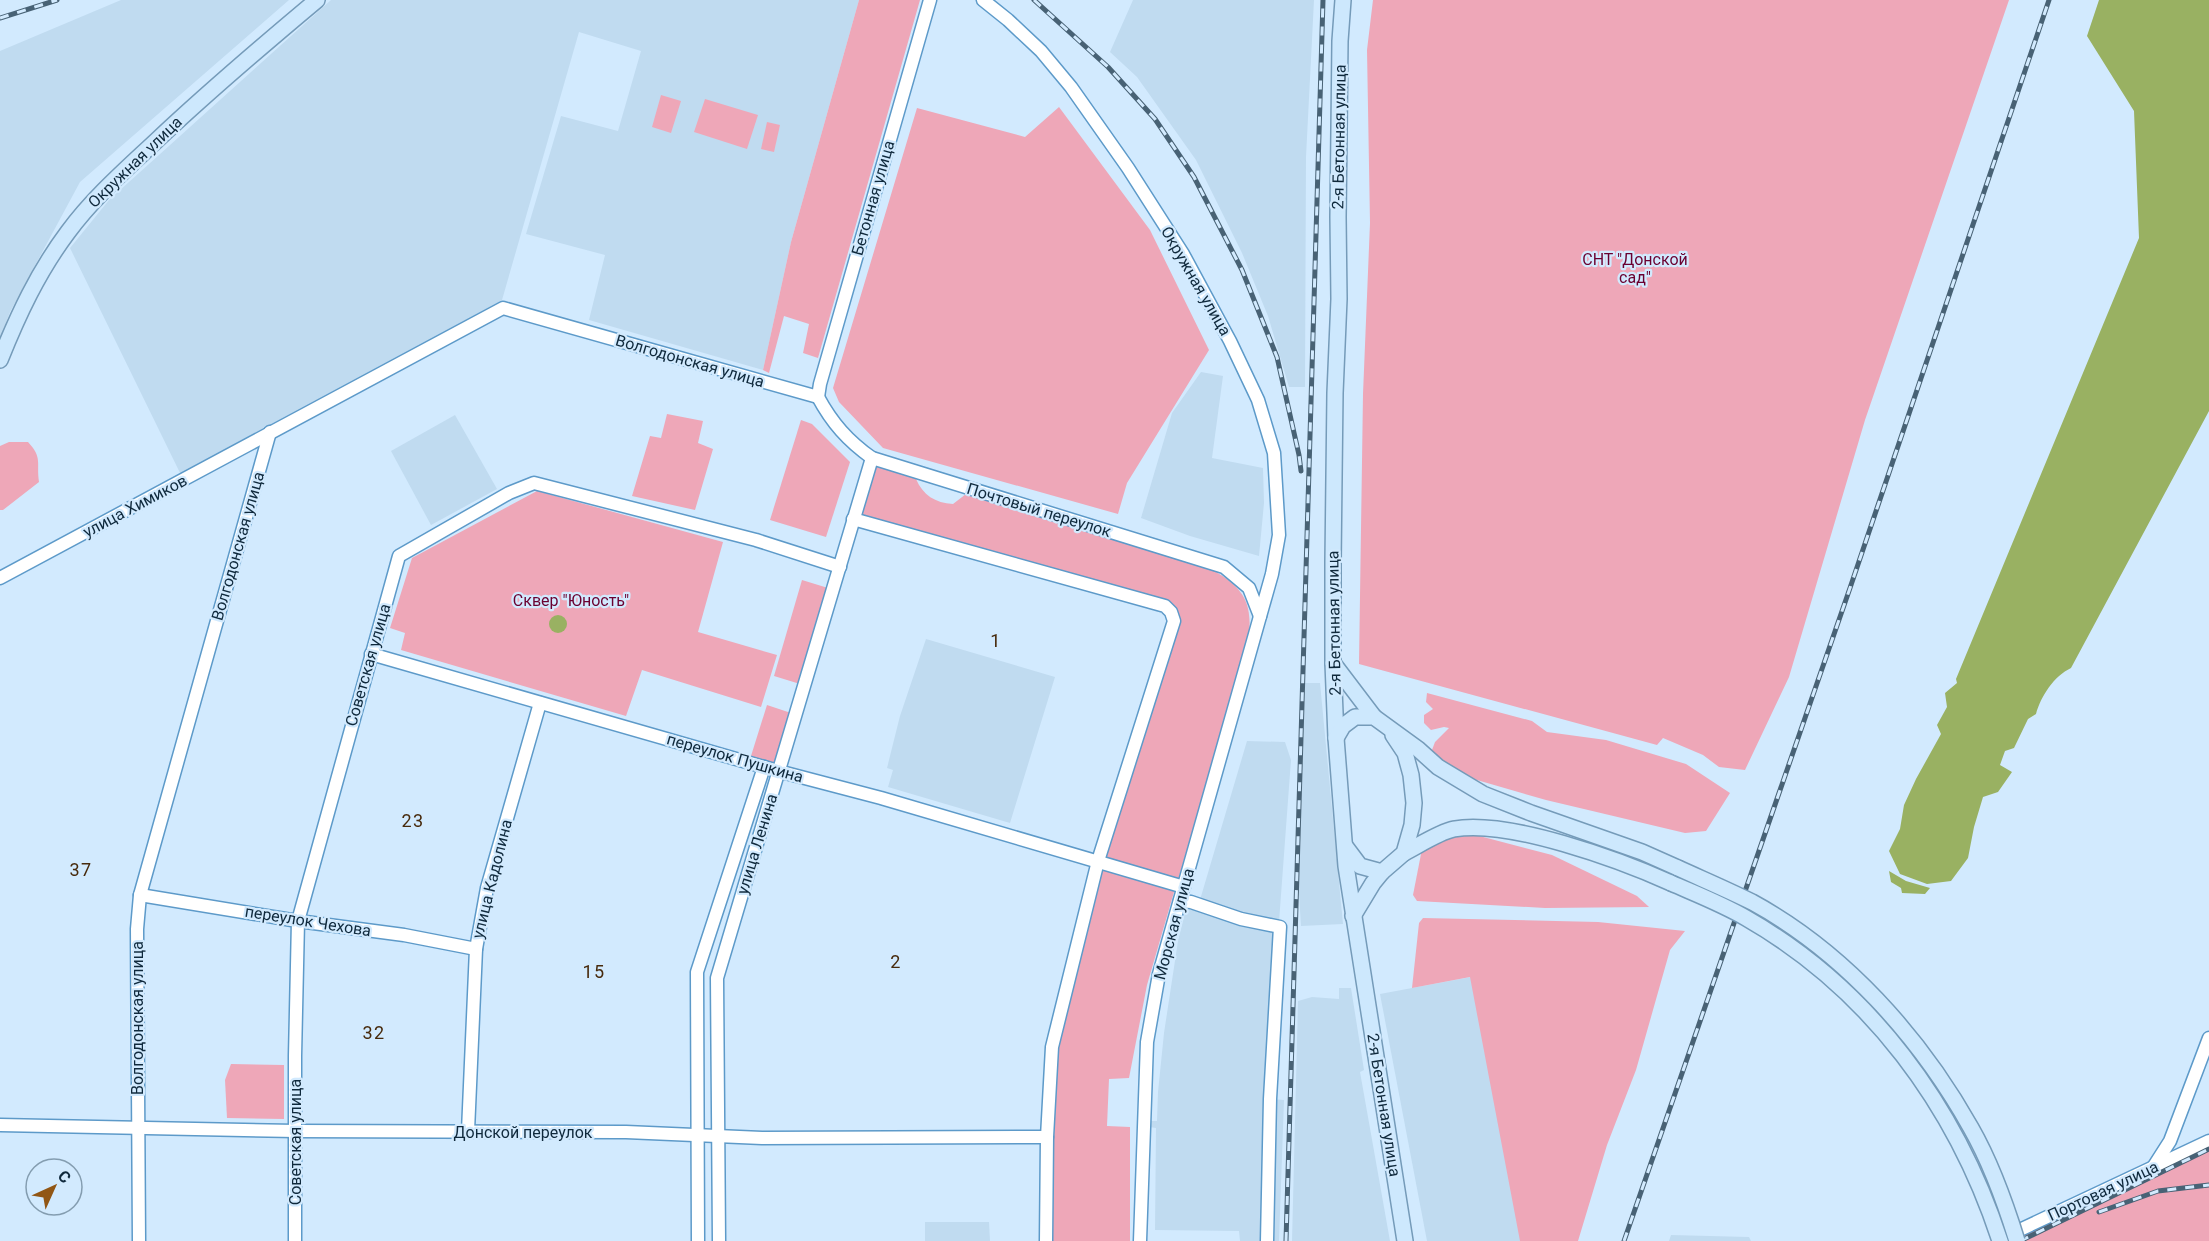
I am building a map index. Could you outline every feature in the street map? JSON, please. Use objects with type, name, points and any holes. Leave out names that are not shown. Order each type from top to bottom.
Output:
[{"type":"main road","name":"Окружная улица","points":[[0,360],[17,316],[38,276],[90,204],[174,124],[317,0]]},
{"type":"main road","name":"2-я Бетонная улица","points":[[1343,0],[1340,41],[1339,299],[1335,393],[1333,663],[1336,738],[1353,916],[1405,1241]]},
{"type":"main road","points":[[1333,663],[1374,717],[1447,773],[1483,794],[1642,852],[1752,903],[1794,929],[1830,956],[1866,989],[1924,1055],[1972,1129],[1999,1189],[2017,1241]]},
{"type":"main road","points":[[1336,738],[1343,726],[1355,717],[1374,717]]},
{"type":"main road","points":[[1388,727],[1405,753],[1413,788],[1412,825],[1404,853]]},
{"type":"main road","points":[[1353,916],[1373,883],[1404,853],[1452,830],[1481,827],[1532,836],[1636,867],[1744,917],[1820,969],[1855,1001],[1911,1064],[1958,1137],[1984,1195],[1998,1241]]},
{"type":"main road","points":[[1345,846],[1360,866],[1382,872]]},
{"type":"street","name":"Бетонная улица","points":[[818,398],[819,384],[930,0]]},
{"type":"street","name":"Окружная улица","points":[[983,0],[1041,51],[1071,87],[1128,168],[1183,254],[1221,322],[1258,400],[1274,453],[1279,535],[1272,574],[1260,616]]},
{"type":"street","name":"Волгодонская улица","points":[[139,1241],[137,929],[140,895],[270,432],[503,308],[818,398]]},
{"type":"street","name":"Почтовый переулок","points":[[818,398],[828,417],[841,432],[872,458],[1224,567],[1249,588],[1260,616]]},
{"type":"street","name":"улица Химиков","points":[[0,578],[270,432]]},
{"type":"street","name":"улица Ленина","points":[[719,1241],[717,978],[872,458]]},
{"type":"street","name":"Советская улица","points":[[295,1241],[298,921],[399,556],[509,493],[534,483],[756,540],[840,567]]},
{"type":"street","points":[[853,519],[1165,606],[1171,612],[1174,621],[1098,861],[1052,1047],[1047,1137],[1046,1241]]},
{"type":"street","name":"Морская улица","points":[[1140,1241],[1147,1042],[1159,974],[1260,616]]},
{"type":"street","name":"переулок Пушкина","points":[[371,654],[778,771],[881,798],[1184,887]]},
{"type":"street","name":"улица Кадолина","points":[[468,1131],[476,949],[487,888],[540,703]]},
{"type":"street","name":"улица Ленина","points":[[698,1241],[696,972],[764,767]]},
{"type":"street","name":"переулок Чехова","points":[[140,895],[298,921],[405,935],[476,949]]},
{"type":"street","points":[[1180,901],[1191,902],[1241,919],[1280,927],[1270,1099],[1267,1241]]},
{"type":"street","points":[[2152,1168],[2170,1141],[2209,1038]]},
{"type":"street","name":"Донской переулок","points":[[0,1125],[296,1131],[626,1132],[762,1138],[1047,1137]]},
{"type":"street","name":"Портовая улица","points":[[1998,1241],[2209,1141]]},
{"type":"shaded area","points":[[121,0],[289,0],[80,182],[10,312],[0,339],[0,51]]},
{"type":"shaded area","points":[[331,0],[859,0],[791,242],[763,370],[589,320],[605,255],[526,234],[561,116],[618,131],[641,51],[579,32],[502,300],[182,477],[70,248],[109,200]]},
{"type":"shaded area","points":[[1133,0],[1314,0],[1306,157],[1305,387],[1289,387],[1268,316],[1242,253],[1196,160],[1137,77],[1110,52]]},
{"type":"shaded area","points":[[2099,0],[2209,0],[2209,411],[2071,668],[2049,687],[2036,714],[2028,719],[2014,748],[2005,751],[2000,765],[2012,772],[1998,792],[1983,797],[1968,858],[1951,881],[1927,884],[1900,874],[1889,851],[1900,829],[1904,805],[1941,734],[1937,725],[1947,707],[1945,693],[1957,683],[1956,679],[2139,238],[2134,111],[2087,36]]},
{"type":"shaded area","points":[[1201,372],[1223,376],[1212,458],[1263,468],[1264,503],[1259,556],[1190,536],[1141,518],[1172,413]]},
{"type":"shaded area","points":[[455,415],[497,489],[431,525],[391,451]]},
{"type":"shaded area","points":[[558,615],[564,618],[567,624],[564,630],[558,633],[552,630],[549,624],[552,618]]},
{"type":"shaded area","points":[[926,639],[1055,677],[1010,823],[888,787],[893,770],[887,768],[900,716]]},
{"type":"shaded area","points":[[1305,683],[1320,683],[1343,924],[1301,926],[1298,877]]},
{"type":"shaded area","points":[[1247,741],[1285,742],[1291,760],[1279,922],[1271,1099],[1284,1100],[1279,1241],[1240,1241],[1239,1231],[1155,1230],[1156,1128],[1149,1127],[1149,1121],[1157,1121],[1164,1033],[1178,941],[1186,909],[1197,910]]},
{"type":"shaded area","points":[[1889,871],[1906,881],[1930,888],[1925,894],[1902,893],[1901,888],[1891,882]]},
{"type":"shaded area","points":[[1471,977],[1521,1241],[1427,1241],[1380,994]]},
{"type":"shaded area","points":[[1339,988],[1351,988],[1364,1070],[1360,1072],[1390,1241],[1292,1241],[1298,1001],[1312,997],[1339,999]]},
{"type":"shaded area","points":[[925,1222],[989,1222],[990,1241],[925,1241]]},
{"type":"shaded area","points":[[1671,1235],[1749,1237],[1751,1241],[1669,1241]]},
{"type":"green space","points":[[859,0],[920,0],[818,358],[803,353],[809,324],[784,316],[769,373],[763,370],[791,242]]},
{"type":"green space","name":"СНТ \"Донской сад\"","points":[[1373,0],[2009,0],[1865,420],[1789,677],[1745,770],[1719,767],[1703,755],[1663,738],[1657,745],[1359,664],[1363,394],[1370,223],[1367,50]]},
{"type":"green space","points":[[661,95],[681,101],[671,133],[652,127]]},
{"type":"green space","points":[[705,99],[758,115],[747,149],[694,132]]},
{"type":"green space","points":[[1059,107],[1150,230],[1209,350],[1127,483],[1118,514],[883,448],[839,402],[833,388],[917,108],[1025,137]]},
{"type":"green space","points":[[767,122],[780,125],[774,152],[761,149]]},
{"type":"green space","points":[[667,414],[703,421],[698,443],[713,449],[695,510],[632,496],[650,436],[661,438]]},
{"type":"green space","points":[[801,420],[812,424],[850,462],[826,537],[770,520]]},
{"type":"green space","points":[[9,442],[28,442],[36,452],[39,482],[0,510],[0,446]]},
{"type":"green space","points":[[873,465],[916,479],[926,494],[941,502],[953,504],[966,494],[1202,564],[1226,578],[1242,594],[1249,613],[1248,641],[1178,880],[1106,859],[1104,856],[1176,611],[859,515]]},
{"type":"green space","name":"Сквер \"Юность\"","points":[[537,491],[723,542],[698,632],[777,655],[761,707],[642,670],[626,716],[401,650],[405,633],[390,628],[412,558]]},
{"type":"green space","points":[[802,580],[828,588],[800,684],[774,676]]},
{"type":"green space","points":[[1427,693],[1532,721],[1547,732],[1606,740],[1686,764],[1730,793],[1706,831],[1685,833],[1546,800],[1439,769],[1429,758],[1435,742],[1449,728],[1431,730],[1424,723],[1424,715],[1433,709],[1426,702]]},
{"type":"green space","points":[[767,705],[791,713],[777,764],[751,756]]},
{"type":"green space","points":[[1434,832],[1468,833],[1552,855],[1637,896],[1649,907],[1545,908],[1417,901],[1413,895],[1422,849]]},
{"type":"green space","points":[[1100,867],[1173,888],[1174,892],[1147,985],[1129,1078],[1109,1079],[1107,1126],[1130,1127],[1130,1241],[1051,1241],[1052,1044]]},
{"type":"green space","points":[[1423,918],[1598,922],[1685,931],[1670,950],[1636,1070],[1607,1145],[1578,1241],[1520,1241],[1470,977],[1412,988],[1419,923]]},
{"type":"green space","points":[[231,1064],[284,1065],[284,1119],[227,1118],[225,1080]]},
{"type":"green space","points":[[2209,1143],[2209,1241],[2003,1241]]},
{"type":"railway","points":[[0,18],[57,0]]},
{"type":"railway","points":[[1034,0],[1108,67],[1155,119],[1194,177],[1242,270],[1277,357],[1301,471]]},
{"type":"railway","points":[[1286,1241],[1323,0]]},
{"type":"railway","points":[[1624,1241],[1850,588],[2049,0]]},
{"type":"railway","points":[[2020,1241],[2209,1149]]},
{"type":"railway","points":[[2099,1212],[2158,1191],[2209,1185]]},
{"type":"district","name":"1","points":[[996,640]]},
{"type":"district","name":"23","points":[[413,820]]},
{"type":"district","name":"37","points":[[81,869]]},
{"type":"district","name":"2","points":[[896,961]]},
{"type":"district","name":"15","points":[[594,971]]},
{"type":"district","name":"32","points":[[374,1032]]}]
